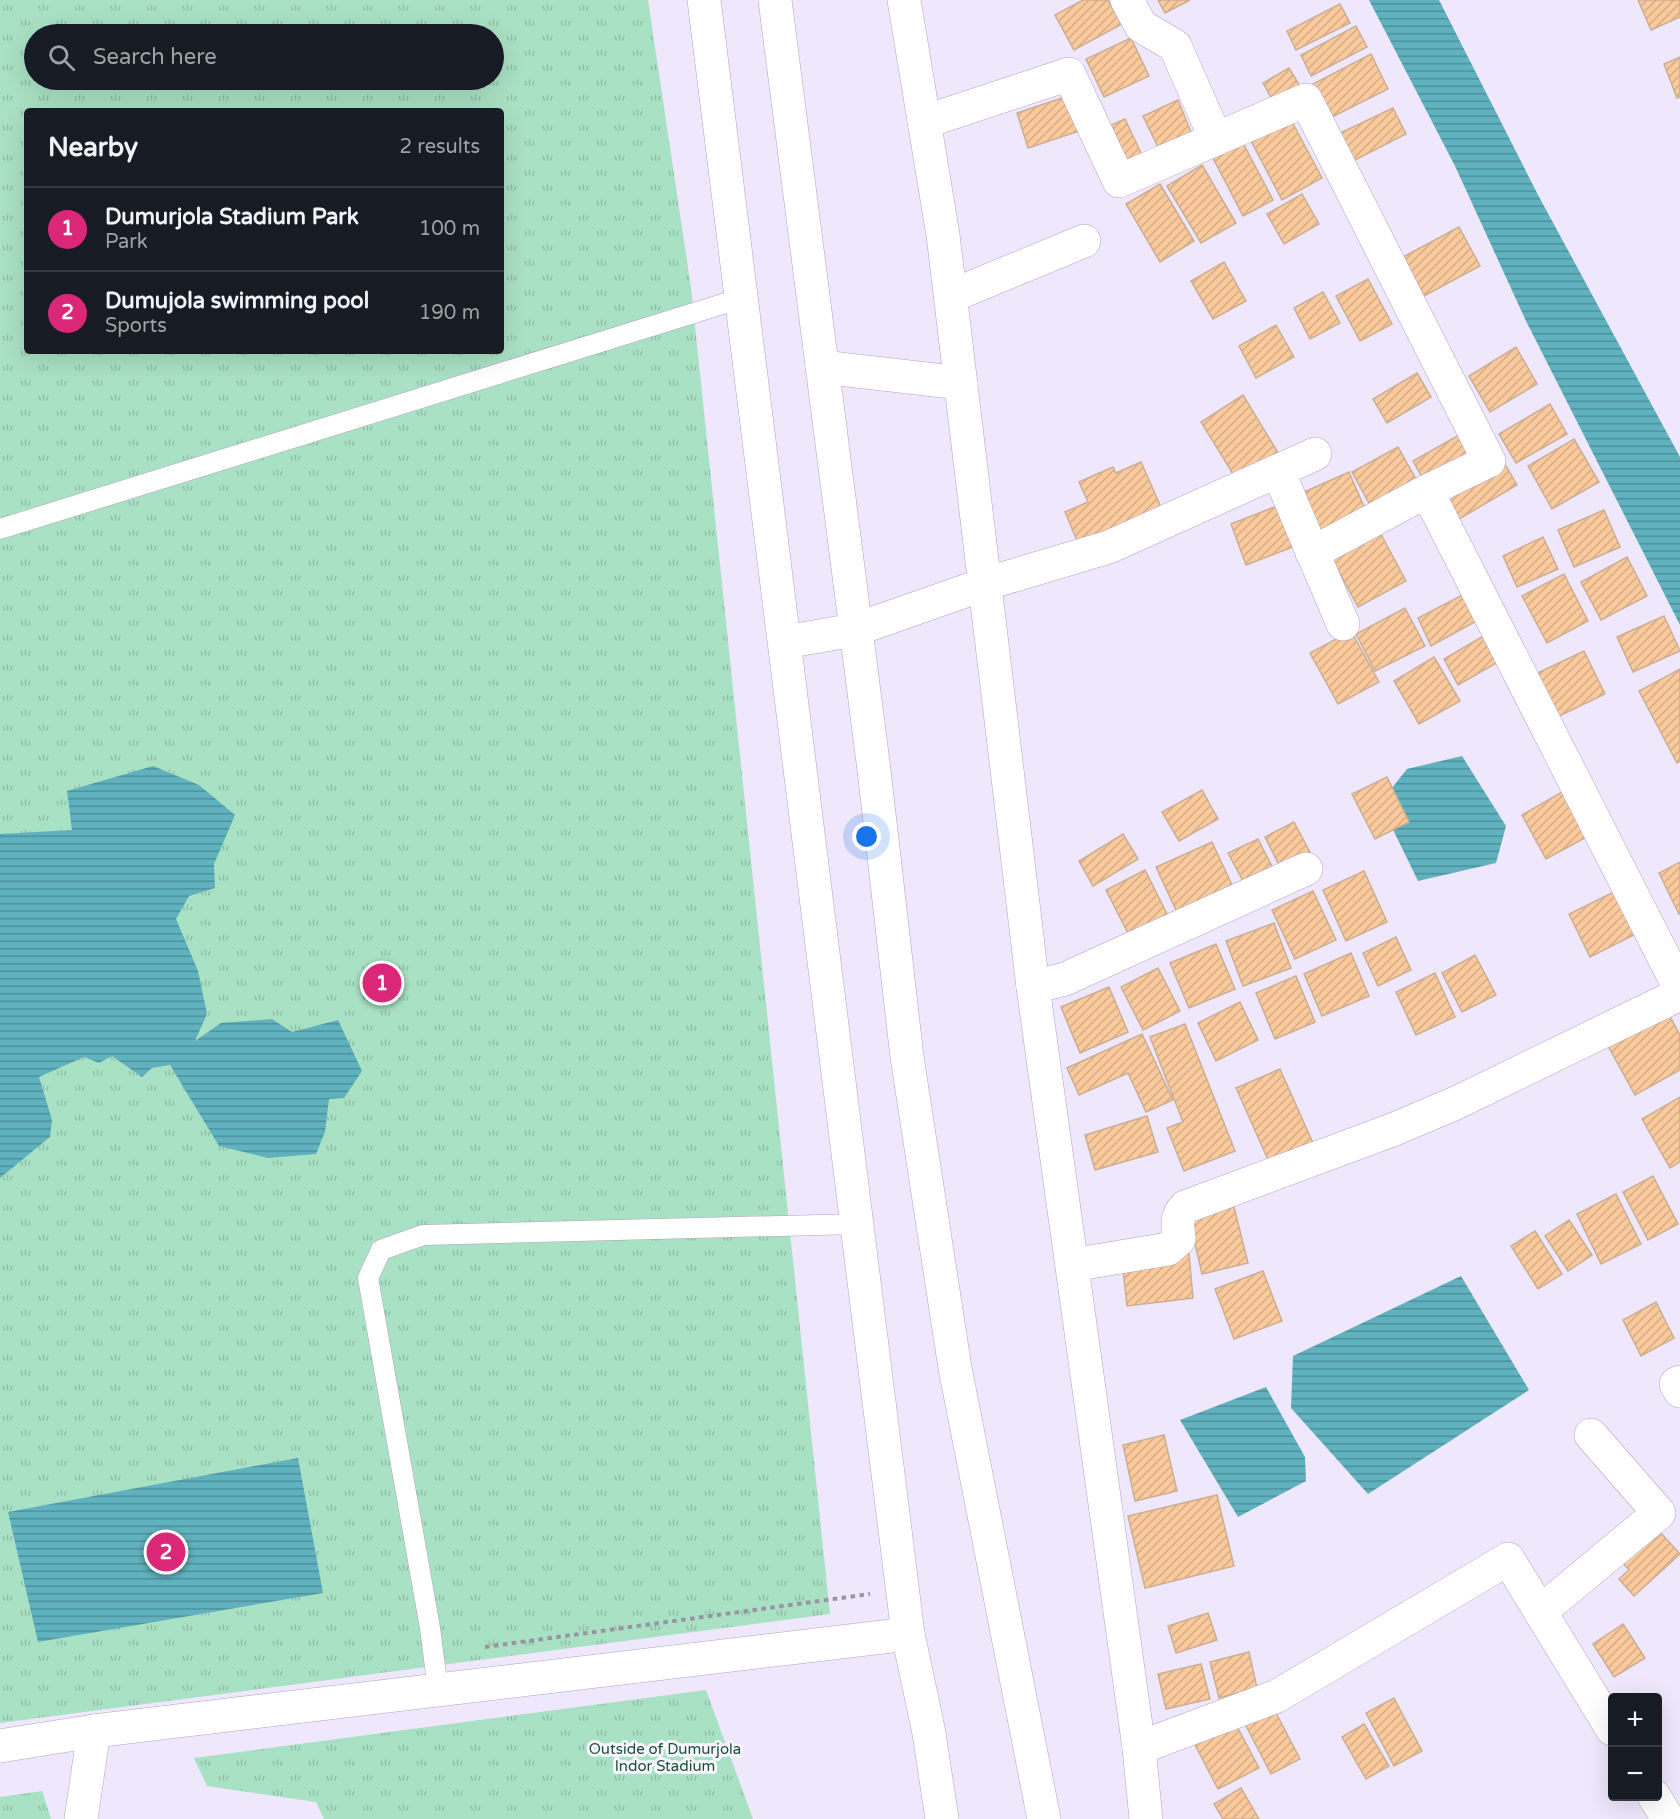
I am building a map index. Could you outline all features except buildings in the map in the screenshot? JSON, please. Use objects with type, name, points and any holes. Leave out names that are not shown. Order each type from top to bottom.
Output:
[{"type":"street","points":[[704,0],[908,1634],[929,1733],[942,1819]]},
{"type":"street","points":[[775,0],[854,630],[874,770],[907,1057],[955,1368],[1044,1819]]},
{"type":"street","points":[[904,0],[951,296],[1033,987],[1139,1748],[1146,1819]]},
{"type":"street","points":[[1127,0],[1141,26],[1175,46],[1216,139]]},
{"type":"street","points":[[924,122],[1069,74],[1119,181],[1306,100],[1489,461],[1427,491],[1312,553]]},
{"type":"street","points":[[951,296],[1084,242]]},
{"type":"street","points":[[822,368],[961,382]]},
{"type":"street","points":[[784,642],[854,630],[985,584],[1109,547],[1316,454]]},
{"type":"street","points":[[1278,471],[1343,624]]},
{"type":"street","points":[[1427,491],[1680,989]]},
{"type":"street","points":[[1033,987],[1065,979],[1306,869]]},
{"type":"street","points":[[1072,1266],[1168,1249],[1179,1239],[1178,1214],[1185,1208],[1392,1130],[1456,1103],[1680,993]]},
{"type":"street","points":[[1680,1382],[1676,1384],[1680,1391]]},
{"type":"street","points":[[1540,1612],[1659,1513],[1591,1435]]},
{"type":"street","points":[[1139,1748],[1277,1696],[1508,1559],[1608,1722]]},
{"type":"street","points":[[0,1746],[94,1731],[908,1634]]},
{"type":"street","points":[[81,1819],[94,1731]]},
{"type":"street","points":[[1657,1801],[1668,1819]]},
{"type":"lane","points":[[0,529],[742,298]]},
{"type":"lane","points":[[438,1690],[368,1278],[381,1250],[423,1235],[857,1224]]},
{"type":"path","points":[[433,1654],[871,1594],[869,1582]]},
{"type":"green space","points":[[0,0],[648,0],[691,288],[830,1614],[0,1723]]},
{"type":"green space","name":"Outside of Dumurjola Indor Stadium","points":[[706,1690],[753,1819],[324,1819],[316,1802],[207,1786],[194,1758]]},
{"type":"green space","points":[[42,1791],[51,1819],[0,1819],[0,1797]]},
{"type":"water","points":[[1369,0],[1439,0],[1538,195],[1680,457],[1680,625],[1526,321],[1455,166]]},
{"type":"water","points":[[1462,756],[1506,826],[1496,863],[1418,881],[1380,803],[1407,769]]},
{"type":"water","points":[[153,766],[199,785],[235,815],[214,864],[215,888],[189,896],[176,919],[198,971],[207,1014],[195,1041],[221,1023],[272,1019],[292,1032],[338,1020],[362,1071],[344,1098],[329,1099],[325,1132],[316,1154],[268,1158],[219,1146],[170,1065],[152,1068],[142,1077],[112,1056],[99,1063],[84,1057],[39,1077],[52,1120],[50,1137],[0,1178],[0,834],[72,830],[67,791]]},
{"type":"water","points":[[1461,1276],[1529,1390],[1368,1494],[1291,1408],[1293,1356]]},
{"type":"water","points":[[1266,1387],[1305,1457],[1306,1481],[1238,1517],[1180,1420]]},
{"type":"water","points":[[298,1458],[323,1593],[38,1642],[8,1512]]},
{"type":"place","name":"Dumurjola Stadium Park","points":[[382,983]]},
{"type":"place","name":"Dumujola swimming pool","points":[[166,1552]]}]
